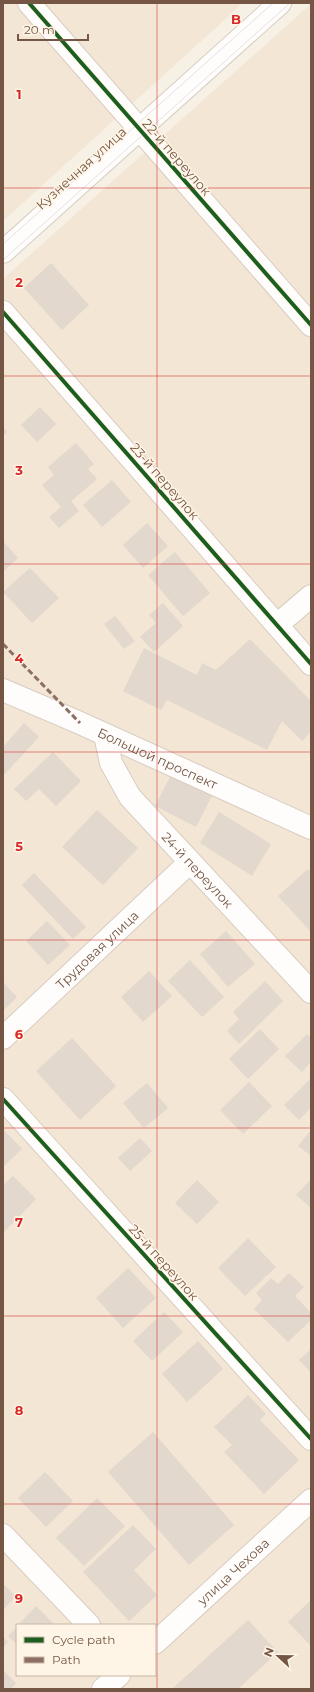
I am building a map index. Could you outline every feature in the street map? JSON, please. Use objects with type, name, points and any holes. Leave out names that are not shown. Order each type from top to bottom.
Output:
[{"type":"street","name":"22-й переулок","points":[[29,3],[311,325]]},
{"type":"street","name":"Кузнечная улица","points":[[3,252],[280,3]]},
{"type":"street","name":"23-й переулок","points":[[3,312],[311,664]]},
{"type":"street","points":[[277,625],[311,596]]},
{"type":"street","name":"Большой проспект","points":[[3,690],[105,734],[311,828]]},
{"type":"street","name":"24-й переулок","points":[[105,734],[112,764],[130,797],[311,992]]},
{"type":"street","name":"Трудовая улица","points":[[3,1038],[190,862]]},
{"type":"street","name":"25-й переулок","points":[[3,1098],[311,1439]]},
{"type":"street","name":"улица Чехова","points":[[156,1642],[311,1500]]},
{"type":"street","points":[[3,1535],[88,1624]]},
{"type":"street","points":[[103,1689],[118,1676]]},
{"type":"shaded area","points":[[3,3],[243,3],[3,221]]},
{"type":"shaded area","points":[[311,4],[311,1689],[3,1689],[3,279]]},
{"type":"building","points":[[51,263],[89,305],[62,330],[24,288]]},
{"type":"building","points":[[40,407],[56,424],[37,442],[21,425]]},
{"type":"building","points":[[3,427],[7,432],[3,436]]},
{"type":"building","points":[[76,443],[94,464],[88,469],[97,479],[71,501],[79,511],[59,528],[49,517],[61,507],[42,485],[54,475],[48,467]]},
{"type":"building","points":[[112,480],[131,502],[102,527],[83,505]]},
{"type":"building","points":[[147,523],[168,546],[143,568],[123,545]]},
{"type":"building","points":[[3,541],[18,558],[3,572]]},
{"type":"building","points":[[175,552],[210,593],[183,616],[148,575]]},
{"type":"building","points":[[30,568],[59,598],[32,623],[3,592]]},
{"type":"building","points":[[163,603],[183,626],[154,652],[140,637],[156,623],[149,615]]},
{"type":"building","points":[[115,616],[135,641],[124,649],[104,624]]},
{"type":"building","points":[[250,639],[311,701],[311,732],[302,741],[282,721],[267,750],[167,700],[161,710],[123,691],[144,648],[197,675],[202,663],[216,670]]},
{"type":"building","points":[[24,723],[39,737],[3,776],[3,747]]},
{"type":"building","points":[[53,752],[81,781],[56,806],[39,789],[26,801],[14,789]]},
{"type":"building","points":[[171,775],[212,796],[196,827],[155,806]]},
{"type":"building","points":[[97,810],[138,848],[103,885],[62,847]]},
{"type":"building","points":[[219,812],[271,844],[252,876],[200,843]]},
{"type":"building","points":[[308,869],[311,872],[311,932],[278,896]]},
{"type":"building","points":[[34,873],[86,927],[73,939],[22,885]]},
{"type":"building","points":[[47,921],[70,945],[48,965],[26,941]]},
{"type":"building","points":[[226,931],[255,964],[228,987],[200,954]]},
{"type":"building","points":[[190,960],[224,997],[202,1017],[168,981]]},
{"type":"building","points":[[149,971],[172,996],[143,1022],[121,997]]},
{"type":"building","points":[[265,981],[283,1001],[239,1044],[227,1031],[239,1019],[233,1012]]},
{"type":"building","points":[[3,982],[17,997],[3,1011]]},
{"type":"building","points":[[260,1029],[279,1049],[248,1079],[229,1059]]},
{"type":"building","points":[[307,1034],[311,1038],[311,1062],[302,1072],[285,1056]]},
{"type":"building","points":[[72,1038],[116,1086],[80,1120],[36,1071]]},
{"type":"building","points":[[311,1078],[311,1108],[299,1120],[284,1105]]},
{"type":"building","points":[[249,1082],[272,1106],[243,1134],[220,1110]]},
{"type":"building","points":[[147,1083],[168,1108],[144,1128],[123,1103]]},
{"type":"building","points":[[3,1129],[22,1149],[3,1167]]},
{"type":"building","points":[[311,1130],[311,1156],[298,1146]]},
{"type":"building","points":[[140,1138],[152,1151],[130,1171],[118,1158]]},
{"type":"building","points":[[13,1176],[36,1199],[3,1233],[3,1185]]},
{"type":"building","points":[[311,1179],[311,1208],[296,1195]]},
{"type":"building","points":[[197,1180],[219,1202],[197,1224],[175,1203]]},
{"type":"building","points":[[248,1238],[276,1267],[245,1296],[218,1268]]},
{"type":"building","points":[[128,1268],[156,1298],[123,1328],[96,1298]]},
{"type":"building","points":[[289,1273],[304,1287],[295,1296],[311,1313],[311,1320],[288,1342],[254,1309],[262,1300],[256,1293],[271,1278],[278,1284]]},
{"type":"building","points":[[164,1312],[183,1332],[152,1361],[133,1341]]},
{"type":"building","points":[[198,1341],[223,1369],[187,1402],[162,1374]]},
{"type":"building","points":[[311,1349],[311,1373],[299,1360]]},
{"type":"building","points":[[248,1395],[266,1414],[260,1420],[299,1460],[264,1494],[224,1452],[232,1445],[214,1427]]},
{"type":"building","points":[[153,1432],[234,1525],[189,1565],[108,1472]]},
{"type":"building","points":[[45,1472],[73,1501],[46,1527],[18,1498]]},
{"type":"building","points":[[97,1498],[125,1526],[84,1566],[56,1538]]},
{"type":"building","points":[[133,1525],[156,1549],[134,1570],[157,1595],[129,1621],[83,1572]]},
{"type":"building","points":[[3,1584],[16,1596],[3,1610]]},
{"type":"building","points":[[311,1600],[311,1646],[288,1622]]},
{"type":"building","points":[[36,1606],[54,1624],[19,1624]]},
{"type":"building","points":[[248,1620],[278,1652],[238,1689],[172,1689]]},
{"type":"building","points":[[16,1628],[16,1643],[8,1636]]},
{"type":"building","points":[[3,1637],[8,1642],[3,1648]]},
{"type":"building","points":[[3,1670],[16,1683],[11,1689],[3,1689]]},
{"type":"tram line","points":[[3,244],[273,3]]},
{"type":"tram line","points":[[3,260],[290,3]]},
{"type":"marked path","points":[[3,644],[80,723]]},
{"type":"cycle path","points":[[29,3],[311,325]]},
{"type":"cycle path","points":[[3,312],[311,664]]},
{"type":"cycle path","points":[[3,1099],[311,1439]]}]
